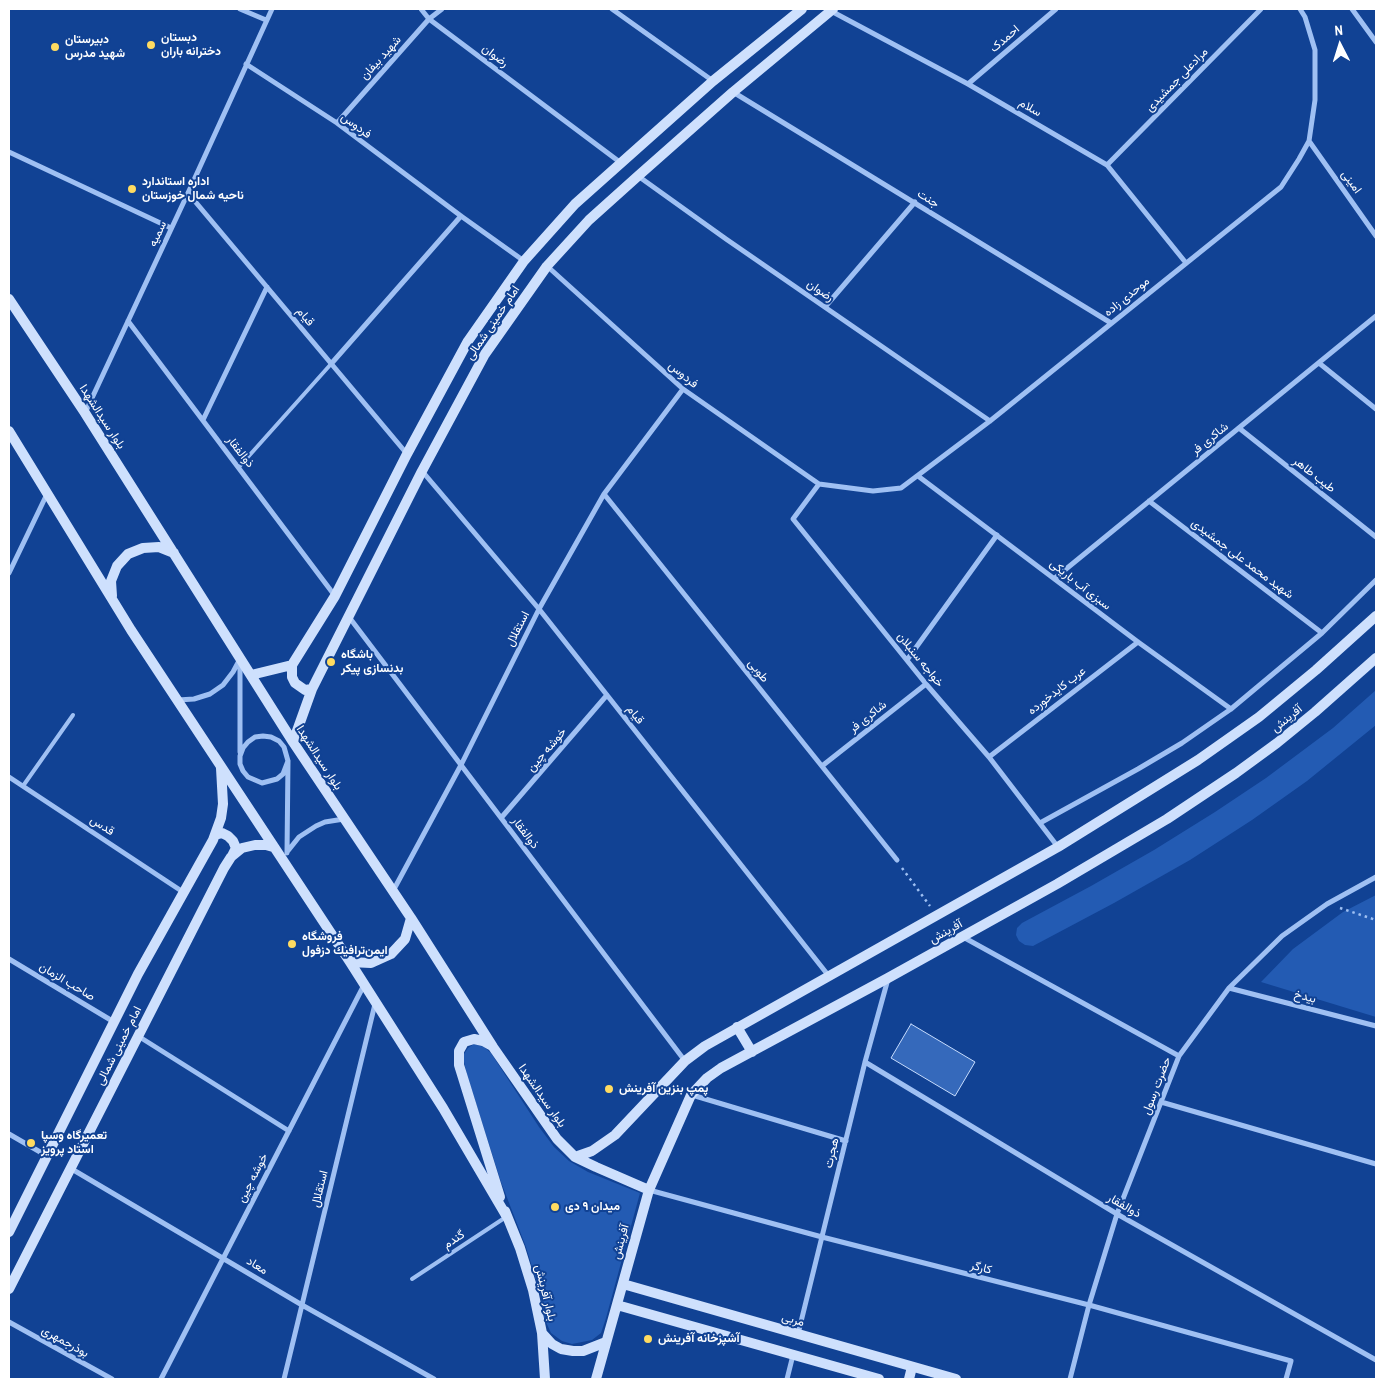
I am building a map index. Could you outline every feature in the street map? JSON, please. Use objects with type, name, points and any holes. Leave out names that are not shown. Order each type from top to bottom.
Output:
[{"type":"main road","name":"امام خمینی شمالی","points":[[292,665],[335,596],[407,454],[468,341],[524,261],[575,204],[713,81],[802,9]]},
{"type":"main road","name":"امام خمینی شمالی","points":[[293,742],[312,690],[422,471],[485,354],[547,266],[589,220],[733,92],[832,10]]},
{"type":"main road","name":"بلوار سیدالشهدا","points":[[9,299],[12,313],[85,413],[293,742],[411,918],[493,1047],[557,1139],[575,1156],[649,1190]]},
{"type":"main road","points":[[9,431],[131,630],[221,764],[273,847],[285,857],[375,1004],[443,1108],[507,1217]]},
{"type":"main road","points":[[112,597],[111,581],[117,566],[128,554],[143,548],[159,547],[174,553]]},
{"type":"main road","name":"آفرینش","points":[[575,1156],[592,1151],[615,1135],[685,1061],[704,1046],[1058,847],[1190,765],[1259,717],[1316,670],[1376,616]]},
{"type":"main road","name":"آفرینش","points":[[622,1288],[649,1190],[691,1095],[714,1073],[962,937],[1167,819],[1236,773],[1316,712],[1376,658]]},
{"type":"main road","points":[[251,675],[292,665],[292,678],[295,683],[306,690],[312,690]]},
{"type":"main road","name":"امام خمینی شمالی","points":[[9,1232],[138,974],[215,835],[221,818],[223,804],[221,764]]},
{"type":"main road","points":[[215,835],[222,834],[228,836],[233,841],[236,848],[231,857]]},
{"type":"main road","points":[[231,857],[242,848],[255,845],[273,847]]},
{"type":"main road","name":"امام خمینی شمالی","points":[[9,1289],[204,903],[231,857]]},
{"type":"main road","points":[[350,962],[371,963],[390,954],[405,939],[411,918]]},
{"type":"main road","points":[[737,1027],[752,1052]]},
{"type":"main road","points":[[493,1047],[483,1041],[474,1039],[464,1042],[459,1051],[459,1065],[507,1217]]},
{"type":"main road","name":"بلوار آفرینش","points":[[507,1217],[520,1248],[533,1290],[542,1333],[545,1379]]},
{"type":"main road","points":[[596,1379],[622,1288]]},
{"type":"main road","name":"مربی","points":[[622,1288],[798,1334],[956,1379]]},
{"type":"main road","points":[[618,1305],[879,1379]]},
{"type":"main road","points":[[542,1333],[552,1344],[561,1350],[583,1351],[606,1342]]},
{"type":"main road","points":[[909,1379],[912,1367]]},
{"type":"street","points":[[240,9],[266,20]]},
{"type":"street","name":"سمیه","points":[[85,413],[272,9]]},
{"type":"street","name":"رضوان","points":[[421,9],[429,19],[621,163]]},
{"type":"street","name":"شهید بیفان","points":[[337,123],[429,19],[442,9]]},
{"type":"street","points":[[612,9],[713,81]]},
{"type":"street","name":"احمدک","points":[[968,84],[1056,9]]},
{"type":"street","name":"مرادعلی جمشیدی","points":[[1107,165],[1260,9]]},
{"type":"street","name":"موحدی زاده","points":[[819,484],[873,491],[901,488],[990,421],[1281,187],[1300,159],[1308,141],[1315,100],[1315,50],[1305,17],[1300,9]]},
{"type":"street","points":[[1352,9],[1376,42]]},
{"type":"street","name":"سلام","points":[[832,10],[968,84],[1107,165],[1186,263]]},
{"type":"street","name":"فردوس","points":[[246,64],[337,123],[460,216],[524,261]]},
{"type":"street","name":"جنت","points":[[733,92],[1111,323]]},
{"type":"street","name":"امینی","points":[[1308,141],[1376,236]]},
{"type":"street","points":[[9,152],[172,228]]},
{"type":"street","name":"رضوان","points":[[638,176],[990,421]]},
{"type":"street","name":"قیام","points":[[188,193],[407,454]]},
{"type":"street","points":[[825,306],[915,202]]},
{"type":"street","points":[[331,364],[460,216]]},
{"type":"street","name":"فردوس","points":[[547,266],[683,390],[819,484]]},
{"type":"street","points":[[203,420],[267,288]]},
{"type":"street","name":"شاکری فر","points":[[1055,578],[1376,316]]},
{"type":"street","name":"ذوالفقار","points":[[128,321],[335,596]]},
{"type":"street","points":[[1318,363],[1376,409]]},
{"type":"street","name":"استقلال","points":[[393,892],[461,765],[539,609],[604,494],[683,390]]},
{"type":"street","name":"طیب طاهر","points":[[1239,428],[1376,537]]},
{"type":"street","name":"قیام","points":[[422,471],[539,609],[828,975]]},
{"type":"street","name":"سبزی آب باریکی","points":[[918,476],[1138,642],[1231,709]]},
{"type":"street","name":"خواجه سنبلان","points":[[819,484],[794,519],[926,684],[989,757],[1058,847]]},
{"type":"street","points":[[9,573],[48,493]]},
{"type":"street","name":"طوبی","points":[[604,494],[897,860]]},
{"type":"street","name":"شهید محمد علی جمشیدی","points":[[1149,501],[1322,633]]},
{"type":"street","points":[[907,660],[997,535]]},
{"type":"street","points":[[1040,823],[1138,770],[1182,743],[1231,709],[1322,633],[1376,580]]},
{"type":"street","name":"ذوالفقار","points":[[349,617],[685,1061]]},
{"type":"street","name":"عرب کایدخورده","points":[[989,757],[1138,642]]},
{"type":"street","points":[[178,700],[194,699],[210,694],[223,685],[234,672],[240,658]]},
{"type":"street","points":[[240,658],[240,764],[243,771],[248,777],[262,783],[270,782],[283,774],[288,761]]},
{"type":"street","name":"شاکری فر","points":[[822,766],[926,684]]},
{"type":"street","name":"خوشه چین","points":[[501,818],[607,695]]},
{"type":"street","points":[[240,756],[243,748],[255,737],[271,737],[279,741],[284,747],[288,761],[285,857]]},
{"type":"street","name":"قدس","points":[[9,776],[184,892]]},
{"type":"street","points":[[285,857],[299,837],[316,826],[325,822],[345,819]]},
{"type":"street","name":"حضرت رسول","points":[[1070,1379],[1089,1305],[1118,1214],[1179,1056],[1229,988],[1282,936],[1327,904],[1376,877]]},
{"type":"street","points":[[962,937],[1179,1056]]},
{"type":"street","name":"صاحب الزمان","points":[[9,959],[114,1022]]},
{"type":"street","name":"هجرت","points":[[798,1334],[865,1062],[888,978]]},
{"type":"street","name":"خوشه چین","points":[[161,1379],[364,985]]},
{"type":"street","name":"بیدخ","points":[[1229,988],[1376,1026]]},
{"type":"street","name":"استقلال","points":[[284,1379],[375,1004]]},
{"type":"street","points":[[138,1036],[289,1131]]},
{"type":"street","name":"ذوالفقار","points":[[865,1062],[1118,1214],[1376,1360]]},
{"type":"street","points":[[691,1095],[846,1141]]},
{"type":"street","points":[[1161,1102],[1376,1164]]},
{"type":"street","points":[[9,1134],[47,1156]]},
{"type":"street","name":"معاد","points":[[70,1168],[434,1379]]},
{"type":"street","name":"کارگر","points":[[649,1190],[822,1237],[1089,1305],[1291,1361],[1286,1379]]},
{"type":"street","name":"بوذرجمهری","points":[[9,1322],[112,1379]]},
{"type":"street","points":[[787,1379],[793,1355]]},
{"type":"lane","points":[[239,467],[331,364]]},
{"type":"lane","points":[[23,786],[73,715]]},
{"type":"lane","name":"گندم","points":[[412,1280],[507,1217]]},
{"type":"path","points":[[897,860],[936,915]]},
{"type":"path","points":[[1327,904],[1376,920]]},
{"type":"shaded area","points":[[1376,690],[1376,725],[1307,781],[1252,820],[1190,860],[1033,946],[1025,945],[1019,941],[1016,935],[1017,928],[1022,923],[1154,850],[1215,812],[1266,778],[1333,728]]},
{"type":"shaded area","points":[[1376,895],[1376,1017],[1261,982],[1293,949],[1343,912]]},
{"type":"shaded area","points":[[474,1044],[484,1047],[491,1053],[539,1127],[554,1147],[569,1161],[588,1172],[640,1193],[606,1318],[601,1333],[592,1340],[572,1344],[562,1341],[551,1333],[545,1320],[540,1293],[526,1247],[501,1182],[467,1075],[464,1054]]},
{"type":"building","points":[[911,1024],[975,1062],[955,1096],[891,1058]]},
{"type":"place","name":"دبستان دخترانه باران","points":[[151,45]]},
{"type":"place","name":"دبیرستان شهید مدرس","points":[[55,47]]},
{"type":"place","name":"اداره استاندارد ناحیه شمال خوزستان","points":[[132,189]]},
{"type":"place","name":"باشگاه بدنسازی پیکر","points":[[331,662]]},
{"type":"place","name":"فروشگاه ايمن‌ترافيك دزفول","points":[[292,944]]},
{"type":"place","name":"پمپ بنزین آفرینش","points":[[609,1089]]},
{"type":"place","name":"تعمیرگاه وسپا استاد پرویز","points":[[31,1143]]},
{"type":"place","name":"میدان ۹ دی","points":[[555,1207]]},
{"type":"place","name":"آشپزخانه آفرینش","points":[[648,1339]]}]
